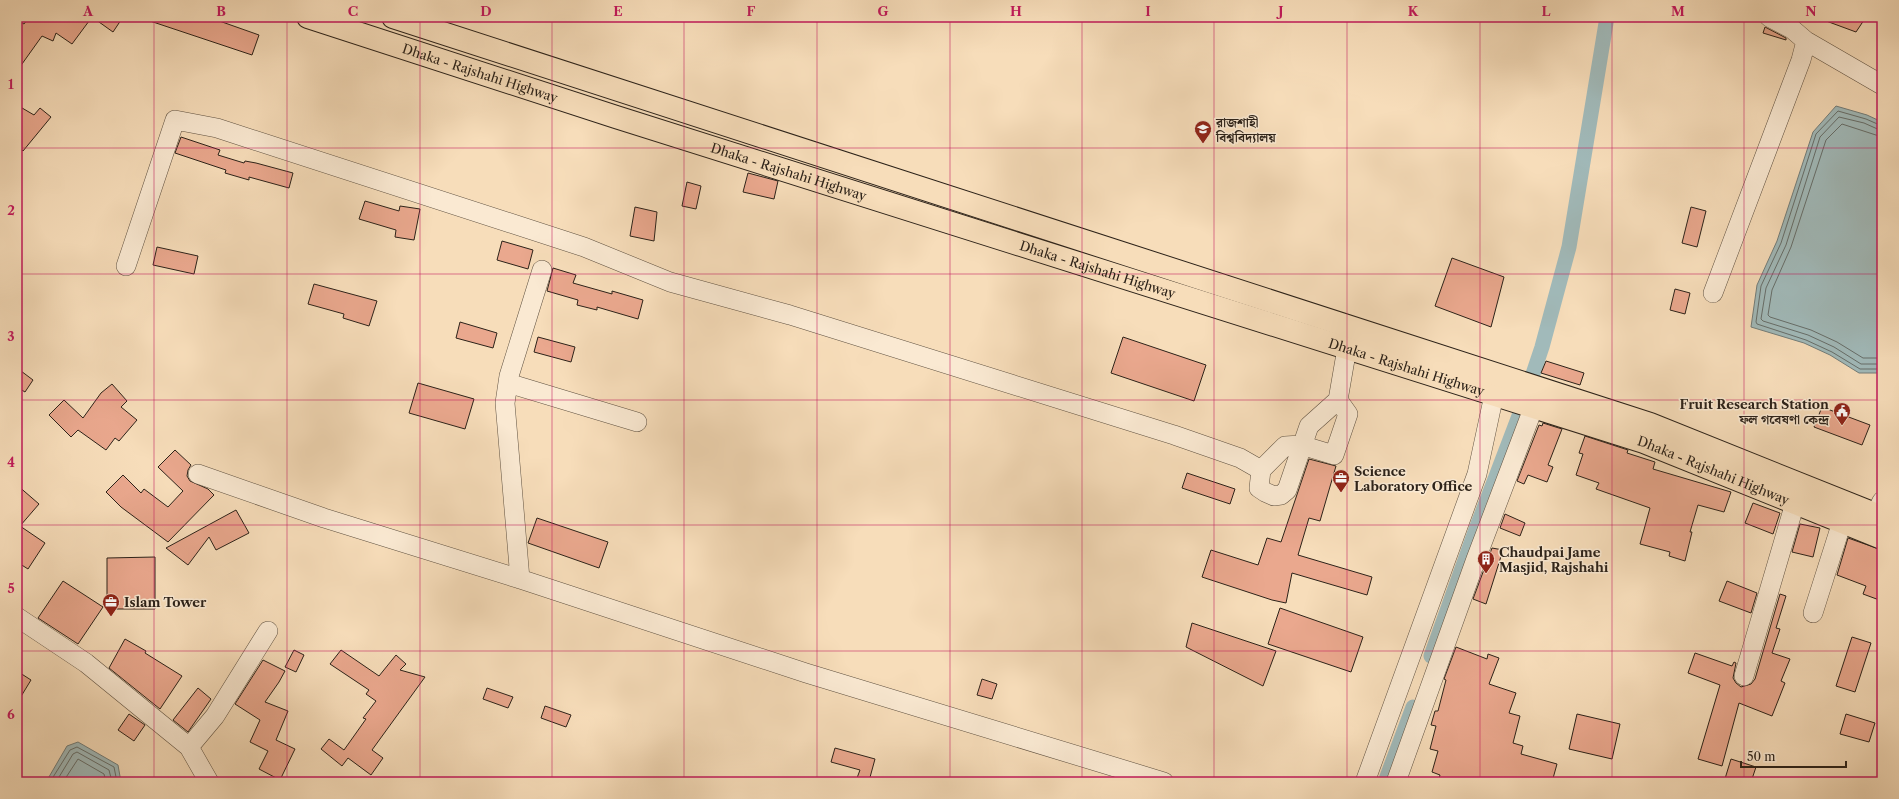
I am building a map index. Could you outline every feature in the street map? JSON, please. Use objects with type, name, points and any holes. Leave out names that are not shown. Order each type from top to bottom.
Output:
[{"type":"highway","name":"Dhaka - Rajshahi Highway","points":[[308,17],[616,117],[1347,348],[1502,386]]},
{"type":"highway","name":"Dhaka - Rajshahi Highway","points":[[393,17],[1502,386],[1537,397],[1650,424],[1880,511]]},
{"type":"highway","name":"Dhaka - Rajshahi Highway","points":[[1537,397],[1882,538]]},
{"type":"street","points":[[1769,17],[1792,29],[1806,42],[1882,85]]},
{"type":"street","points":[[1713,293],[1802,60],[1806,42]]},
{"type":"street","points":[[126,266],[175,120],[217,128],[569,242],[670,282],[790,315],[1174,435],[1240,458],[1261,470]]},
{"type":"street","points":[[520,579],[505,403],[508,383],[542,270]]},
{"type":"street","points":[[1338,400],[1348,414],[1334,455],[1301,445],[1285,446],[1261,470],[1259,488],[1274,496],[1281,495],[1287,490],[1301,445],[1309,426],[1338,400],[1347,348]]},
{"type":"street","points":[[508,383],[637,422]]},
{"type":"street","points":[[1365,782],[1477,474],[1502,386]]},
{"type":"street","points":[[1396,782],[1537,397]]},
{"type":"street","points":[[198,474],[324,518],[520,579],[806,672],[1164,782]]},
{"type":"street","points":[[1744,676],[1795,503]]},
{"type":"street","points":[[1812,613],[1842,522]]},
{"type":"street","points":[[17,617],[86,663],[189,747],[209,782]]},
{"type":"street","points":[[189,747],[215,716],[268,631]]},
{"type":"water","points":[[1836,106],[1867,115],[1882,122],[1882,373],[1859,373],[1830,355],[1804,343],[1751,327],[1757,285],[1777,241],[1813,132]]},
{"type":"water","points":[[78,742],[118,765],[121,782],[46,782],[67,746]]},
{"type":"building","points":[[29,17],[92,17],[72,44],[56,33],[53,41],[42,36],[17,71],[17,20],[24,24]]},
{"type":"building","points":[[92,17],[123,17],[113,32]]},
{"type":"building","points":[[144,17],[208,17],[259,35],[252,55],[144,19]]},
{"type":"building","points":[[1818,17],[1866,17],[1856,32]]},
{"type":"building","points":[[1765,27],[1786,38],[1786,40],[1763,33]]},
{"type":"building","points":[[17,105],[34,115],[40,108],[51,117],[23,151],[17,146]]},
{"type":"building","points":[[181,137],[220,150],[218,155],[244,163],[245,161],[256,163],[293,173],[289,188],[249,177],[249,180],[225,173],[226,170],[175,153]]},
{"type":"building","points":[[748,173],[778,181],[774,199],[743,192]]},
{"type":"building","points":[[687,182],[701,186],[696,209],[682,206]]},
{"type":"building","points":[[365,201],[399,211],[400,206],[420,209],[414,240],[395,237],[396,230],[359,219]]},
{"type":"building","points":[[635,207],[657,212],[654,241],[630,236]]},
{"type":"building","points":[[1691,207],[1706,211],[1697,247],[1682,243]]},
{"type":"building","points":[[502,241],[533,250],[528,269],[497,260]]},
{"type":"building","points":[[157,247],[198,256],[194,274],[153,265]]},
{"type":"building","points":[[1452,258],[1504,277],[1491,327],[1435,306]]},
{"type":"building","points":[[553,268],[576,275],[573,283],[612,294],[612,291],[643,300],[638,319],[597,307],[597,310],[577,305],[578,300],[547,291]]},
{"type":"building","points":[[314,284],[377,301],[369,326],[343,318],[344,314],[308,304]]},
{"type":"building","points":[[1675,289],[1690,293],[1685,314],[1670,310]]},
{"type":"building","points":[[460,322],[497,333],[493,348],[456,338]]},
{"type":"building","points":[[538,337],[575,347],[571,362],[534,352]]},
{"type":"building","points":[[1123,337],[1206,365],[1194,401],[1111,373]]},
{"type":"building","points":[[1546,361],[1584,373],[1580,385],[1541,373]]},
{"type":"building","points":[[17,368],[33,380],[25,392],[17,387]]},
{"type":"building","points":[[418,383],[474,399],[465,429],[409,413]]},
{"type":"building","points":[[112,384],[127,401],[121,407],[137,420],[119,441],[115,438],[106,450],[78,430],[71,437],[49,415],[64,400],[83,418],[101,393]]},
{"type":"building","name":"Fruit Research Station ফল গবেষণা কেন্দ্র","points":[[1822,407],[1870,425],[1862,445],[1814,427]]},
{"type":"building","points":[[1543,423],[1562,429],[1548,465],[1553,467],[1547,482],[1528,475],[1524,484],[1517,481],[1539,425],[1542,426]]},
{"type":"building","points":[[1585,436],[1628,450],[1627,453],[1655,462],[1653,469],[1731,492],[1724,512],[1698,505],[1690,532],[1692,532],[1685,561],[1669,556],[1670,552],[1640,544],[1650,508],[1596,489],[1599,483],[1576,475],[1583,454],[1579,453]]},
{"type":"building","points":[[175,450],[191,465],[187,476],[190,481],[208,489],[214,495],[168,542],[121,507],[106,492],[123,475],[141,493],[144,489],[168,507],[183,491],[158,467]]},
{"type":"building","points":[[1309,459],[1336,466],[1320,521],[1309,518],[1298,555],[1372,577],[1367,595],[1292,573],[1286,603],[1272,600],[1202,577],[1211,550],[1258,565],[1267,538],[1281,542]]},
{"type":"building","points":[[1187,473],[1235,489],[1230,504],[1182,488]]},
{"type":"building","points":[[17,485],[39,504],[20,526],[45,543],[28,569],[17,562]]},
{"type":"building","points":[[1753,503],[1780,513],[1773,534],[1745,523]]},
{"type":"building","points":[[236,510],[249,533],[216,550],[209,537],[188,565],[166,548]]},
{"type":"building","points":[[1505,514],[1525,523],[1520,536],[1500,528]]},
{"type":"building","points":[[537,518],[608,542],[599,568],[528,543]]},
{"type":"building","points":[[1800,524],[1820,528],[1813,557],[1792,552]]},
{"type":"building","points":[[1848,538],[1882,550],[1882,601],[1863,594],[1866,586],[1837,575]]},
{"type":"building","name":"Chaudpai Jame Masjid, Rajshahi","points":[[1492,548],[1503,550],[1486,604],[1473,599]]},
{"type":"building","points":[[155,557],[155,609],[107,609],[107,558]]},
{"type":"building","points":[[63,581],[103,607],[78,644],[38,618]]},
{"type":"building","points":[[1727,581],[1757,593],[1751,613],[1719,601]]},
{"type":"building","points":[[1780,594],[1786,596],[1776,628],[1780,629],[1772,653],[1790,659],[1781,681],[1785,683],[1772,716],[1739,703],[1722,766],[1698,759],[1720,685],[1688,673],[1695,653],[1732,666],[1734,662],[1736,663],[1733,678],[1736,683],[1741,687],[1751,684],[1755,679]]},
{"type":"building","points":[[1280,608],[1363,637],[1351,672],[1268,644]]},
{"type":"building","points":[[1192,623],[1276,651],[1263,686],[1186,647]]},
{"type":"building","points":[[1852,637],[1871,643],[1855,692],[1836,686]]},
{"type":"building","points":[[125,639],[146,651],[145,653],[182,676],[160,709],[109,668]]},
{"type":"building","points":[[1456,647],[1487,659],[1488,654],[1499,658],[1489,684],[1516,693],[1509,713],[1520,716],[1513,743],[1523,746],[1521,754],[1557,764],[1552,782],[1438,782],[1440,775],[1432,772],[1438,751],[1430,749],[1436,726],[1431,725],[1435,711],[1438,711],[1446,680],[1444,679]]},
{"type":"building","points":[[294,650],[304,655],[296,672],[285,667]]},
{"type":"building","points":[[341,650],[379,676],[396,655],[406,664],[400,670],[425,677],[372,750],[383,758],[371,775],[348,758],[342,766],[321,749],[329,739],[344,750],[366,719],[363,718],[376,701],[366,694],[369,690],[330,664]]},
{"type":"building","points":[[263,660],[285,671],[265,702],[288,711],[276,740],[295,749],[280,780],[259,769],[268,751],[250,742],[260,720],[235,704]]},
{"type":"building","points":[[17,671],[31,680],[17,703]]},
{"type":"building","points":[[982,679],[997,684],[992,699],[977,695]]},
{"type":"building","points":[[198,688],[211,699],[188,732],[173,720]]},
{"type":"building","points":[[487,688],[513,697],[508,708],[483,699]]},
{"type":"building","points":[[545,706],[571,715],[566,727],[541,718]]},
{"type":"building","points":[[129,714],[145,725],[134,741],[118,730]]},
{"type":"building","points":[[1577,714],[1620,724],[1612,759],[1569,749]]},
{"type":"building","points":[[1846,714],[1875,723],[1869,742],[1840,734]]},
{"type":"building","points":[[835,748],[875,759],[869,781],[857,778],[860,770],[831,762]]},
{"type":"building","points":[[1731,759],[1756,767],[1751,782],[1724,782]]},
{"type":"waterway","points":[[1431,656],[1476,529],[1519,416],[1542,347],[1569,247],[1607,17]]},
{"type":"waterway","points":[[1385,782],[1413,707]]},
{"type":"place","name":"রাজশাহী বিশ্ববিদ্যালয়","points":[[1203,144]]},
{"type":"place","name":"Fruit Research Station ফল গবেষণা কেন্দ্র","points":[[1842,426]]},
{"type":"place","name":"Science Laboratory Office","points":[[1341,493]]},
{"type":"place","name":"Chaudpai Jame Masjid, Rajshahi","points":[[1486,574]]},
{"type":"place","name":"Islam Tower","points":[[111,617]]}]
